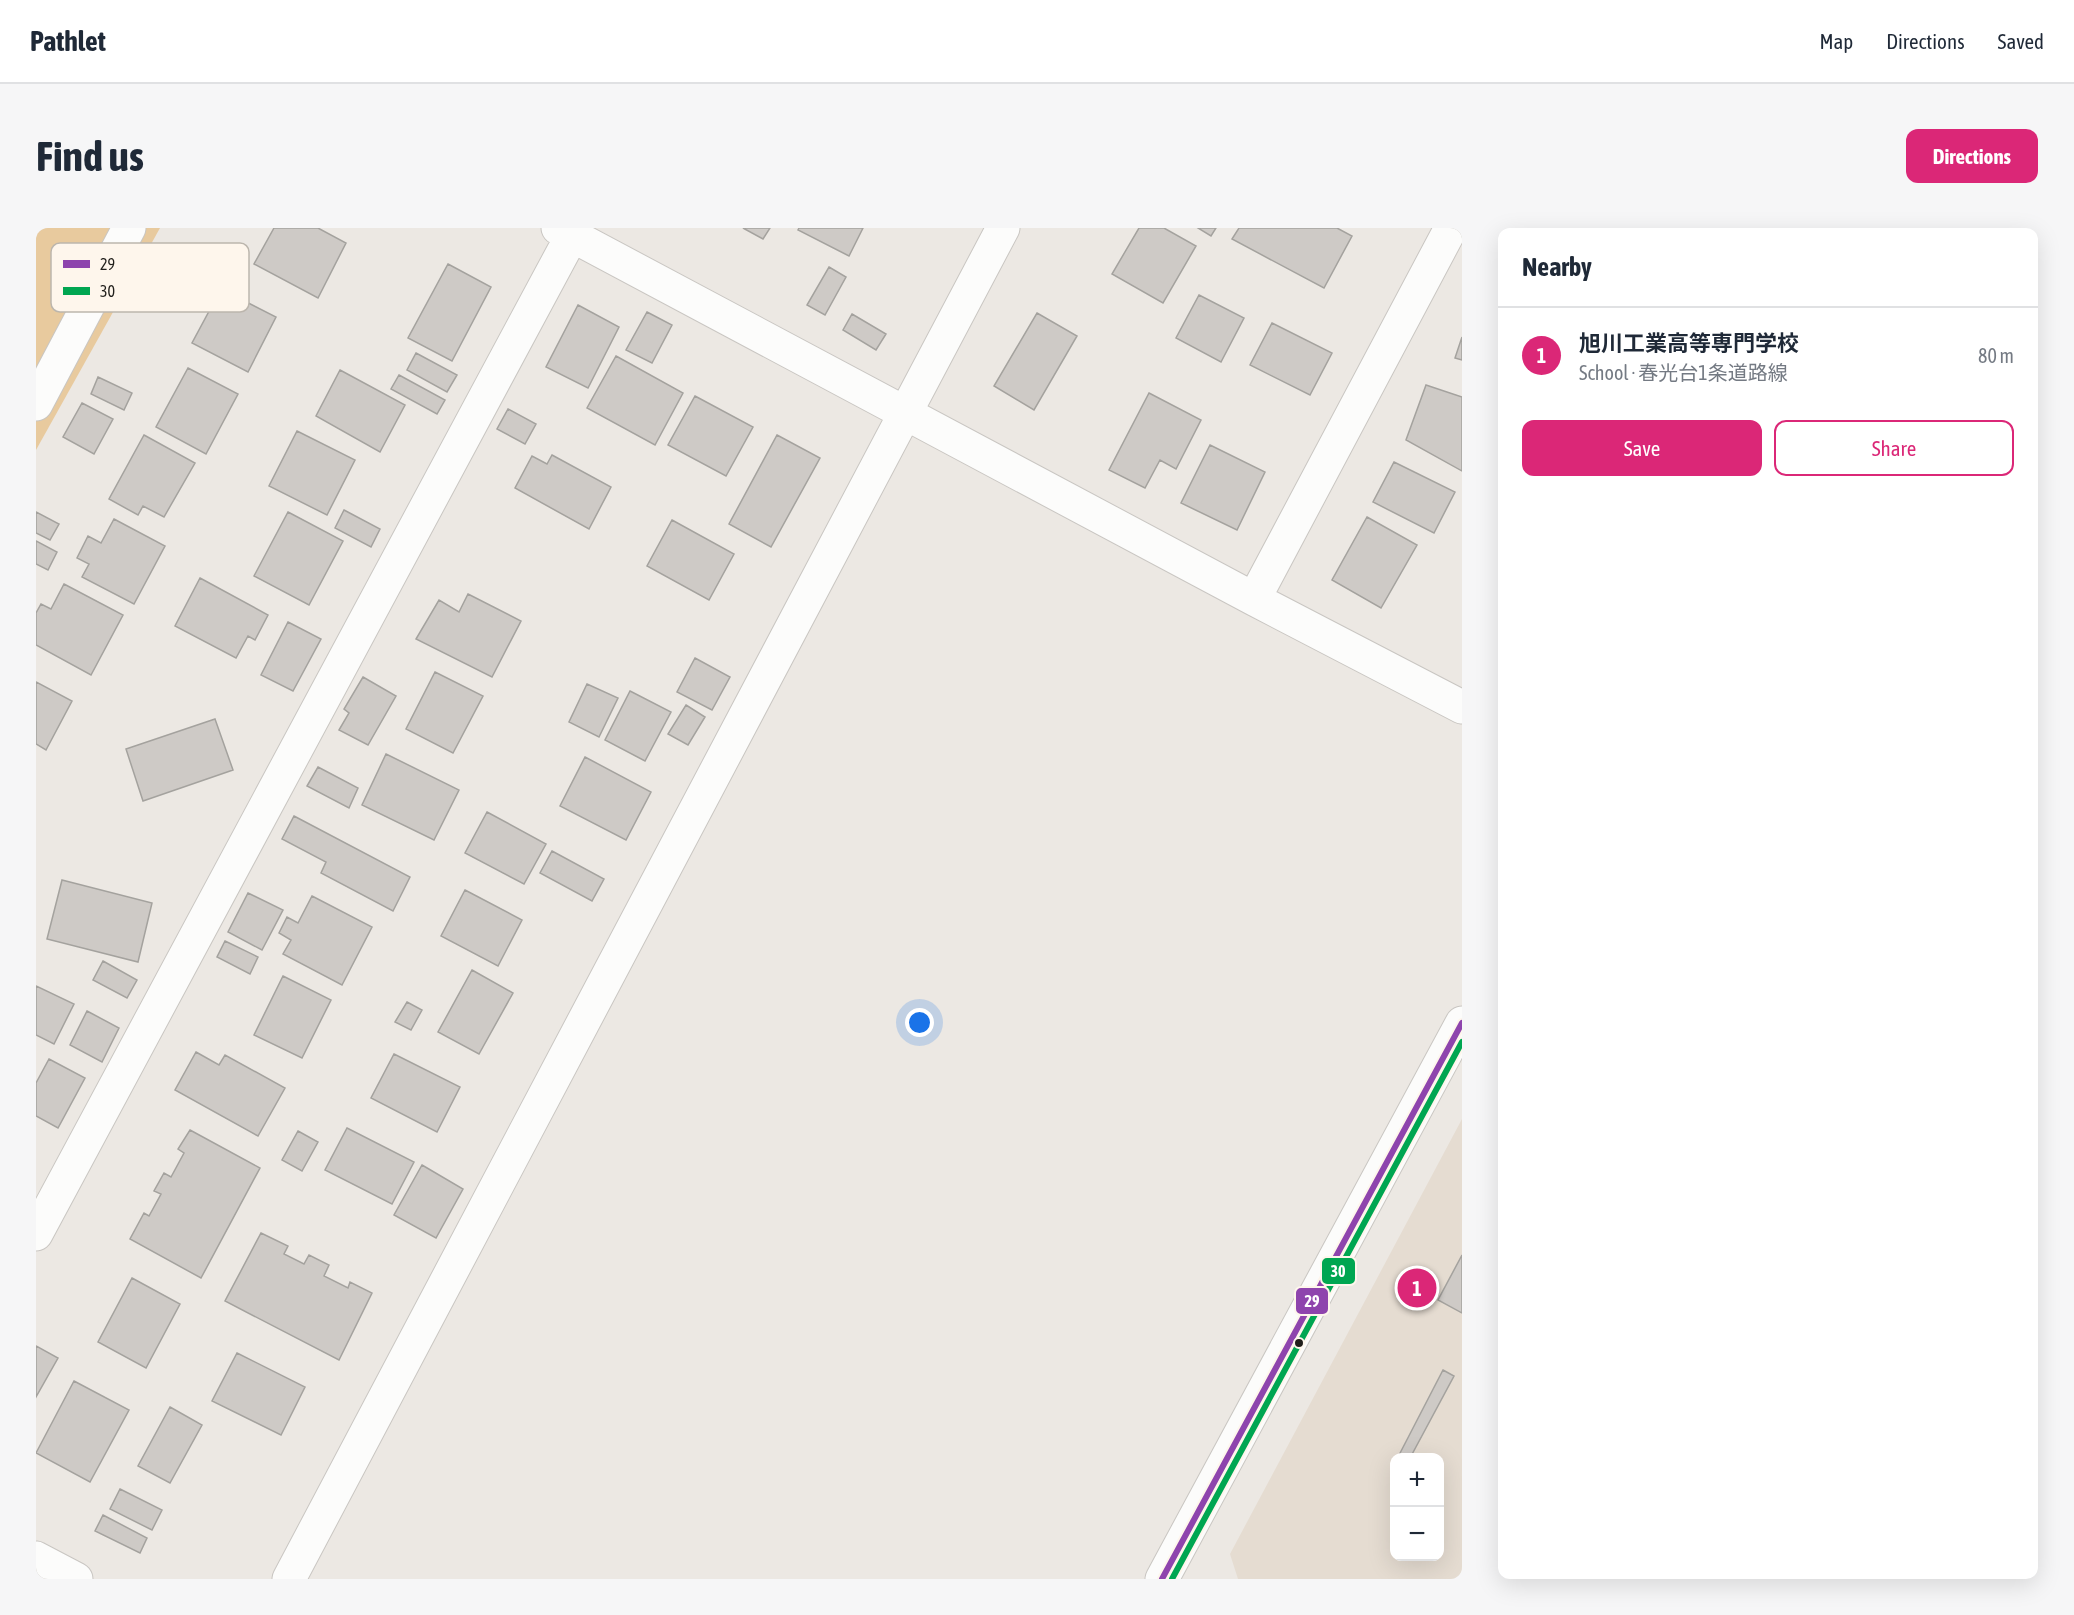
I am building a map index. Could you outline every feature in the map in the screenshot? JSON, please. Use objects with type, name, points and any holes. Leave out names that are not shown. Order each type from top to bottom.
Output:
[{"type":"street","points":[[121,243],[129,228]]},
{"type":"street","points":[[289,1579],[1003,228]]},
{"type":"street","points":[[1254,598],[1451,228]]},
{"type":"street","points":[[36,1234],[569,230],[905,413],[1462,707]]},
{"type":"street","points":[[36,404],[85,312]]},
{"type":"street","points":[[1162,1579],[1462,1023]]},
{"type":"street","points":[[36,1558],[76,1579]]},
{"type":"shaded area","points":[[36,228],[160,228],[152,243],[51,243],[51,312],[113,312],[36,450]]},
{"type":"shaded area","points":[[1462,1119],[1462,1579],[1238,1579],[1230,1554]]},
{"type":"building","points":[[274,228],[318,228],[346,243],[318,298],[254,264]]},
{"type":"building","points":[[743,228],[770,228],[763,239]]},
{"type":"building","points":[[799,228],[863,228],[849,256],[798,230]]},
{"type":"building","points":[[1139,228],[1164,228],[1196,246],[1163,303],[1112,274]]},
{"type":"building","points":[[1198,228],[1216,228],[1211,236]]},
{"type":"building","points":[[1239,228],[1337,228],[1352,236],[1324,288],[1232,239]]},
{"type":"building","points":[[448,264],[491,287],[452,361],[408,338]]},
{"type":"building","points":[[829,267],[846,277],[825,315],[807,305]]},
{"type":"building","points":[[1199,295],[1244,318],[1221,362],[1176,338]]},
{"type":"building","points":[[249,303],[276,317],[248,372],[192,343],[209,312],[249,312]]},
{"type":"building","points":[[578,305],[619,327],[588,388],[546,367]]},
{"type":"building","points":[[647,312],[672,325],[652,363],[626,350]]},
{"type":"building","points":[[1037,313],[1077,336],[1034,410],[994,386]]},
{"type":"building","points":[[852,314],[886,334],[876,350],[843,330]]},
{"type":"building","points":[[1272,323],[1332,353],[1310,395],[1250,365]]},
{"type":"building","points":[[1462,337],[1462,360],[1455,358]]},
{"type":"building","points":[[416,353],[457,375],[447,392],[407,370]]},
{"type":"building","points":[[616,356],[683,393],[655,445],[587,408]]},
{"type":"building","points":[[188,368],[238,394],[206,454],[156,427]]},
{"type":"building","points":[[340,370],[405,405],[380,452],[316,416]]},
{"type":"building","points":[[399,375],[445,400],[437,414],[391,389]]},
{"type":"building","points":[[98,377],[132,393],[124,410],[91,394]]},
{"type":"building","points":[[1426,385],[1462,397],[1462,471],[1406,440]]},
{"type":"building","points":[[1149,393],[1201,420],[1176,469],[1160,460],[1145,488],[1109,470]]},
{"type":"building","points":[[695,396],[753,427],[726,476],[668,445]]},
{"type":"building","points":[[82,403],[113,419],[94,454],[63,437]]},
{"type":"building","points":[[508,409],[536,424],[525,444],[497,429]]},
{"type":"building","points":[[297,431],[355,460],[327,515],[269,486]]},
{"type":"building","points":[[144,435],[195,463],[164,517],[143,506],[138,515],[109,499]]},
{"type":"building","points":[[777,435],[820,458],[771,547],[729,524]]},
{"type":"building","points":[[1210,445],[1265,472],[1237,530],[1181,503]]},
{"type":"building","points":[[552,455],[611,487],[589,529],[515,488],[532,456],[547,464]]},
{"type":"building","points":[[1394,462],[1455,492],[1434,533],[1373,502]]},
{"type":"building","points":[[344,510],[380,529],[371,547],[335,528]]},
{"type":"building","points":[[36,512],[59,524],[50,540],[36,533]]},
{"type":"building","points":[[288,512],[343,541],[309,605],[254,576]]},
{"type":"building","points":[[1367,517],[1417,545],[1381,608],[1332,580]]},
{"type":"building","points":[[114,519],[165,546],[134,604],[82,577],[89,564],[77,558],[88,536],[101,543]]},
{"type":"building","points":[[672,520],[734,554],[709,600],[647,566]]},
{"type":"building","points":[[36,541],[57,552],[48,570],[36,564]]},
{"type":"building","points":[[200,578],[268,615],[255,640],[248,636],[236,658],[175,626]]},
{"type":"building","points":[[64,584],[123,615],[91,675],[36,645],[36,613],[41,604],[51,609]]},
{"type":"building","points":[[468,594],[521,621],[492,677],[416,639],[439,600],[459,612]]},
{"type":"building","points":[[288,622],[321,639],[293,691],[261,675]]},
{"type":"building","points":[[695,658],[730,677],[712,710],[677,692]]},
{"type":"building","points":[[435,672],[483,696],[453,753],[406,729]]},
{"type":"building","points":[[363,677],[396,696],[368,745],[339,730],[349,713],[344,709]]},
{"type":"building","points":[[36,682],[72,701],[46,750],[36,744]]},
{"type":"building","points":[[587,684],[618,698],[599,737],[569,722]]},
{"type":"building","points":[[630,691],[671,712],[645,761],[605,740]]},
{"type":"building","points":[[686,705],[705,717],[688,745],[668,734]]},
{"type":"building","points":[[215,719],[233,770],[143,801],[126,749]]},
{"type":"building","points":[[386,754],[459,790],[434,840],[362,805]]},
{"type":"building","points":[[585,757],[651,792],[626,840],[560,806]]},
{"type":"building","points":[[318,767],[358,788],[349,808],[307,786]]},
{"type":"building","points":[[487,812],[546,844],[524,884],[465,853]]},
{"type":"building","points":[[294,816],[410,877],[393,911],[321,873],[326,862],[282,839]]},
{"type":"building","points":[[552,851],[604,879],[592,901],[540,873]]},
{"type":"building","points":[[62,880],[152,903],[138,962],[47,939]]},
{"type":"building","points":[[465,890],[522,920],[498,966],[441,936]]},
{"type":"building","points":[[248,893],[283,910],[262,950],[228,932]]},
{"type":"building","points":[[312,896],[372,927],[342,985],[283,954],[291,940],[279,933],[287,917],[298,923]]},
{"type":"building","points":[[225,941],[258,957],[250,974],[217,957]]},
{"type":"building","points":[[103,961],[137,980],[127,998],[93,980]]},
{"type":"building","points":[[472,970],[513,993],[479,1054],[438,1032]]},
{"type":"building","points":[[283,976],[331,1000],[302,1058],[254,1035]]},
{"type":"building","points":[[36,986],[74,1004],[54,1044],[36,1035]]},
{"type":"building","points":[[407,1002],[422,1010],[411,1030],[395,1022]]},
{"type":"building","points":[[87,1011],[119,1028],[102,1062],[70,1045]]},
{"type":"building","points":[[196,1052],[219,1065],[225,1055],[285,1088],[258,1136],[175,1090]]},
{"type":"building","points":[[394,1054],[460,1087],[437,1132],[371,1098]]},
{"type":"building","points":[[49,1059],[85,1078],[58,1128],[36,1116],[36,1083]]},
{"type":"building","points":[[347,1128],[414,1162],[392,1204],[325,1170]]},
{"type":"building","points":[[190,1130],[260,1168],[201,1278],[130,1239],[144,1213],[149,1216],[161,1194],[154,1191],[164,1173],[171,1177],[184,1153],[178,1149]]},
{"type":"building","points":[[298,1131],[318,1142],[302,1171],[282,1160]]},
{"type":"building","points":[[422,1165],[463,1189],[436,1238],[394,1215]]},
{"type":"building","points":[[261,1233],[288,1246],[284,1254],[304,1264],[309,1255],[329,1265],[324,1276],[348,1288],[350,1282],[372,1293],[339,1360],[225,1301]]},
{"type":"building","points":[[1462,1255],[1462,1313],[1438,1300]]},
{"type":"building","points":[[132,1278],[180,1304],[146,1368],[98,1342]]},
{"type":"building","points":[[36,1346],[58,1358],[36,1397]]},
{"type":"building","points":[[237,1353],[305,1387],[281,1435],[212,1401]]},
{"type":"building","points":[[1443,1370],[1454,1376],[1413,1453],[1400,1453]]},
{"type":"building","points":[[74,1381],[129,1410],[90,1482],[36,1453]]},
{"type":"building","points":[[170,1407],[202,1425],[170,1483],[138,1466]]},
{"type":"building","points":[[120,1489],[162,1510],[152,1530],[110,1509]]},
{"type":"building","points":[[103,1515],[147,1538],[140,1553],[95,1531]]},
{"type":"transit line","name":"29","points":[[1162,1579],[1462,1023]]},
{"type":"transit line","name":"30","points":[[1172,1579],[1462,1042]]},
{"type":"place","name":"旭川工業高等専門学校","points":[[1417,1288]]}]
